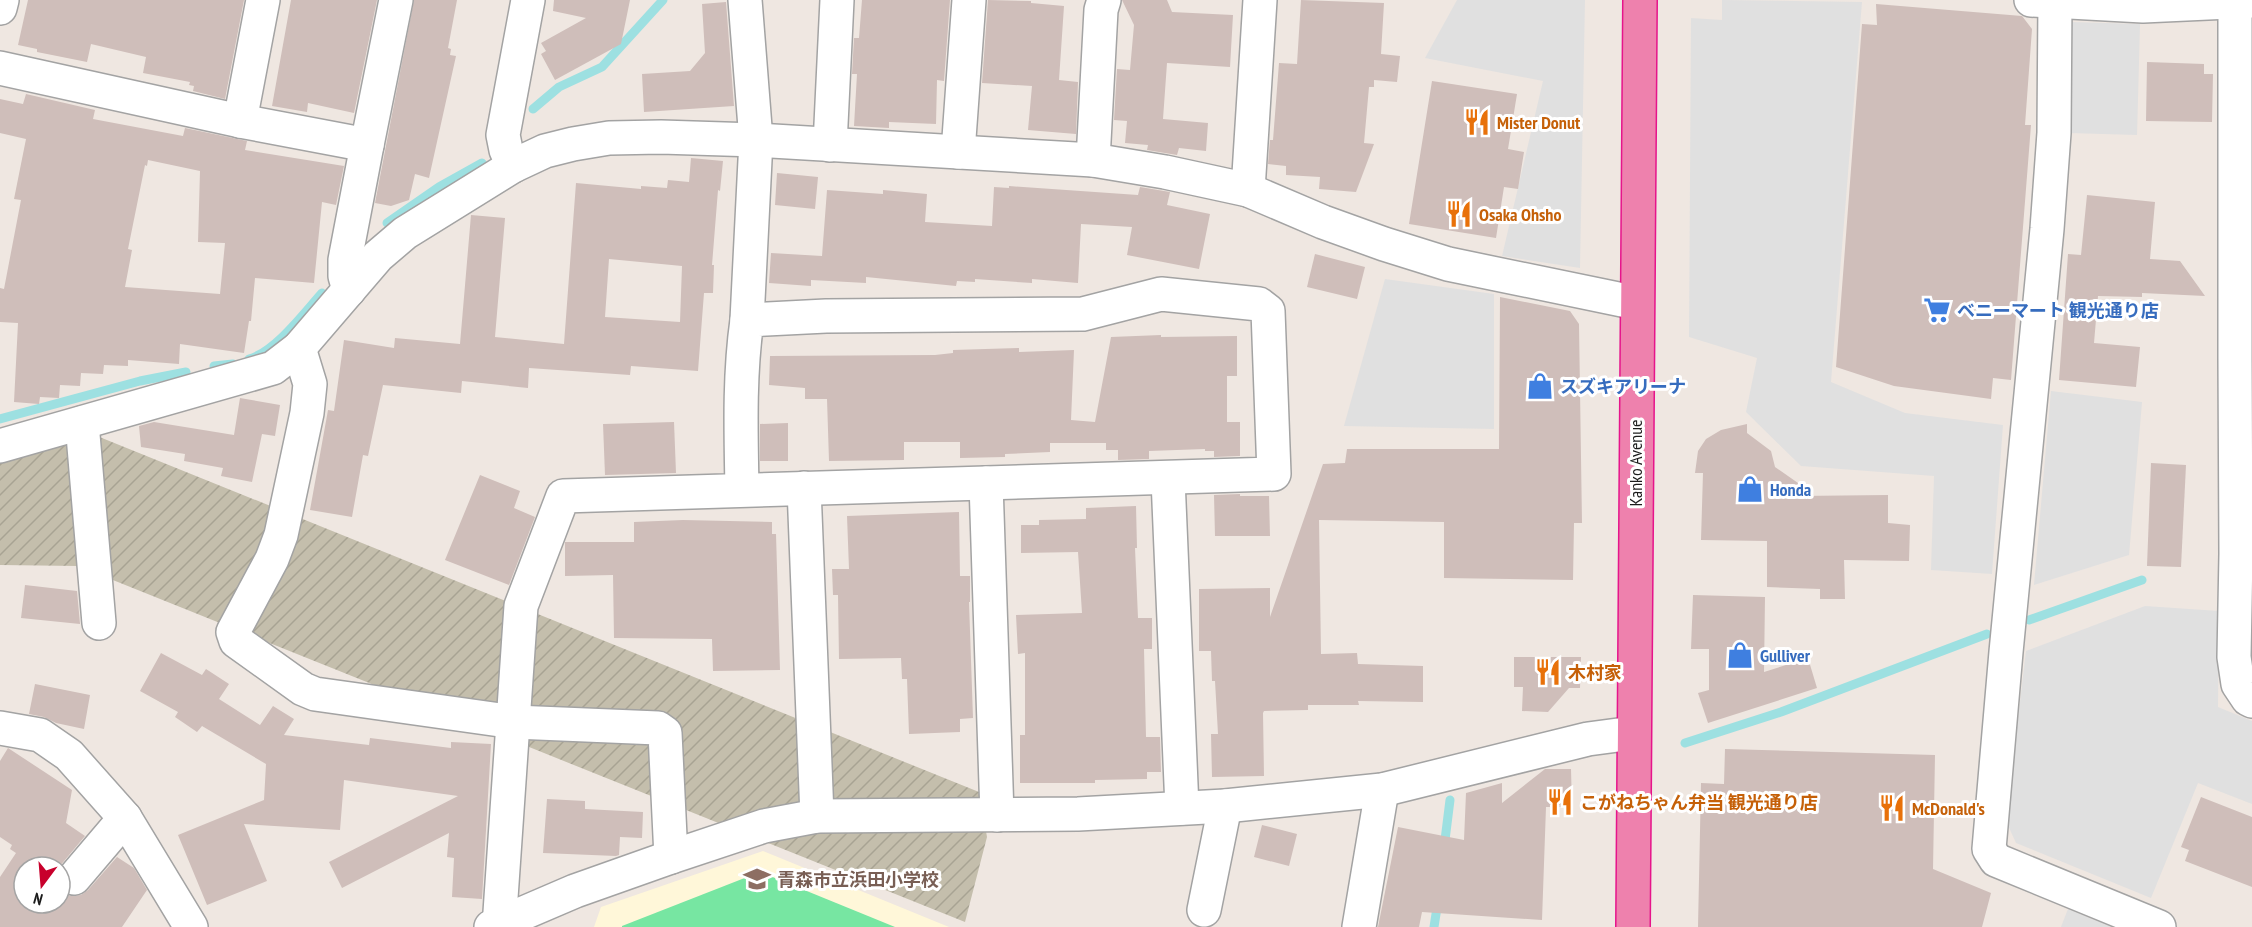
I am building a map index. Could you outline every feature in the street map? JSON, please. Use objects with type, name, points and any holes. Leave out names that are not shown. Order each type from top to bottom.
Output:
[{"type":"highway","name":"Kanko Avenue","points":[[1633,927],[1640,0]]},
{"type":"street","points":[[0,8],[2,0]]},
{"type":"street","points":[[240,121],[263,0]]},
{"type":"street","points":[[350,290],[345,276],[345,260],[396,0]]},
{"type":"street","points":[[513,166],[503,135],[528,0]]},
{"type":"street","points":[[742,490],[741,361],[747,320],[756,140],[745,0]]},
{"type":"street","points":[[830,145],[837,0]]},
{"type":"street","points":[[958,152],[969,0]]},
{"type":"street","points":[[1093,160],[1101,10],[1104,0]]},
{"type":"street","points":[[1248,190],[1260,0]]},
{"type":"street","points":[[2159,927],[1996,860],[1989,849],[2054,133],[2047,1],[2143,6],[2244,1],[2244,555],[2234,657],[2235,674],[2242,692],[2252,701]]},
{"type":"street","points":[[0,68],[240,121],[367,145]]},
{"type":"street","points":[[0,446],[273,368],[299,348],[378,256],[405,233],[513,166],[545,151],[609,138],[756,140],[1093,160],[1165,172],[1248,190],[1323,222],[1448,264],[1636,303]]},
{"type":"street","points":[[747,320],[826,316],[1083,314],[1161,294],[1260,304],[1268,311],[1274,474],[562,496],[521,606],[514,722],[496,926],[575,891],[671,857],[764,826],[817,816],[1078,814],[1225,806],[1382,790],[1588,740],[1633,733]]},
{"type":"street","points":[[299,348],[310,384],[307,413],[286,513],[272,559],[233,632],[236,641],[303,689],[315,694],[514,722],[658,728],[665,733],[671,857]]},
{"type":"street","points":[[82,423],[99,623]]},
{"type":"street","points":[[1168,479],[1182,808]]},
{"type":"street","points":[[986,483],[997,815]]},
{"type":"street","points":[[804,488],[817,816]]},
{"type":"street","points":[[0,728],[40,735],[69,755],[125,818],[175,919]]},
{"type":"street","points":[[1359,927],[1382,790]]},
{"type":"street","points":[[1204,910],[1225,806]]},
{"type":"street","points":[[74,878],[125,818]]},
{"type":"shaded area","points":[[1457,0],[1585,0],[1580,268],[1502,256],[1543,81],[1425,58]]},
{"type":"shaded area","points":[[1722,0],[1862,2],[1831,382],[1905,413],[2003,425],[1992,574],[1931,570],[1934,476],[1801,466],[1746,412],[1757,358],[1689,337],[1691,18],[1722,20]]},
{"type":"shaded area","points":[[2071,22],[2140,24],[2137,135],[2068,133]]},
{"type":"shaded area","points":[[1385,279],[1494,294],[1494,429],[1344,426]]},
{"type":"shaded area","points":[[2051,391],[2142,402],[2129,555],[2034,585]]},
{"type":"shaded area","points":[[97,436],[979,792],[987,837],[965,922],[78,566],[0,565],[0,459]]},
{"type":"shaded area","points":[[2145,606],[2219,611],[2218,707],[2252,721],[2252,804],[2198,783],[2151,898],[2016,843],[2006,821],[2026,651]]},
{"type":"shaded area","name":"青森市立浜田小学校","points":[[763,851],[949,927],[594,927],[601,907]]},
{"type":"shaded area","points":[[2068,909],[2112,927],[2061,927]]},
{"type":"green space","points":[[760,872],[895,927],[622,927],[622,926]]},
{"type":"building","points":[[28,0],[244,0],[225,99],[193,91],[194,86],[189,85],[190,82],[143,73],[146,57],[91,44],[87,62],[37,52],[37,49],[18,45]]},
{"type":"building","points":[[291,0],[377,0],[354,113],[308,103],[307,112],[272,106]]},
{"type":"building","points":[[414,0],[457,0],[448,48],[451,49],[450,55],[456,56],[429,178],[415,174],[409,200],[391,206],[375,203]]},
{"type":"building","points":[[554,0],[630,0],[621,44],[555,80],[541,54],[546,51],[541,43],[586,18],[553,11]]},
{"type":"building","points":[[862,0],[950,0],[944,81],[937,80],[936,124],[889,122],[889,128],[854,126],[857,74],[852,74],[854,38],[859,38]]},
{"type":"building","points":[[988,0],[1031,1],[1031,3],[1064,6],[1059,80],[1078,82],[1076,134],[1028,130],[1032,86],[982,83]]},
{"type":"building","points":[[1122,0],[1167,0],[1172,12],[1233,15],[1230,67],[1167,63],[1163,119],[1208,123],[1206,151],[1179,148],[1177,155],[1147,150],[1148,145],[1125,143],[1127,121],[1114,120],[1117,69],[1130,70],[1134,25]]},
{"type":"building","points":[[1301,0],[1384,3],[1381,54],[1400,56],[1397,82],[1374,80],[1374,87],[1369,87],[1364,143],[1374,144],[1356,192],[1319,189],[1320,177],[1286,175],[1286,166],[1268,164],[1270,140],[1273,140],[1279,63],[1297,64]]},
{"type":"building","points":[[726,2],[734,106],[644,112],[642,74],[690,71],[705,53],[702,4]]},
{"type":"building","points":[[1876,4],[2022,16],[2032,29],[2025,125],[2031,125],[2011,380],[1993,378],[1991,399],[1894,386],[1836,367],[1862,24],[1877,25]]},
{"type":"building","points":[[2147,62],[2204,64],[2204,74],[2213,74],[2212,122],[2146,121]]},
{"type":"building","points":[[1432,81],[1517,94],[1508,149],[1524,152],[1518,189],[1504,187],[1496,238],[1409,224]]},
{"type":"building","points":[[26,94],[95,110],[93,119],[183,136],[185,128],[247,141],[245,150],[344,166],[336,205],[322,202],[314,283],[255,278],[251,321],[249,321],[244,353],[180,344],[179,364],[128,360],[128,366],[104,365],[103,374],[81,373],[80,386],[60,385],[59,398],[40,397],[39,404],[14,402],[18,323],[0,322],[0,288],[4,289],[21,200],[14,199],[26,139],[0,133],[0,99],[23,104]],"holes":[[[148,160],[200,171],[198,242],[225,243],[220,294],[125,287],[132,250],[128,249],[145,165],[147,166]]]},
{"type":"building","points":[[691,158],[723,161],[720,191],[718,190],[712,265],[714,265],[713,293],[704,293],[698,371],[631,366],[630,375],[529,368],[528,388],[462,381],[461,393],[383,385],[368,456],[363,455],[352,517],[310,510],[328,410],[334,411],[344,340],[394,348],[395,338],[460,344],[471,215],[505,218],[495,337],[564,344],[576,183],[641,189],[641,186],[667,188],[668,180],[689,182]],"holes":[[[609,259],[682,266],[680,322],[605,317]]]},
{"type":"building","points":[[777,173],[818,177],[815,209],[775,205]]},
{"type":"building","points":[[1009,186],[1138,195],[1140,187],[1170,192],[1167,205],[1210,214],[1199,269],[1127,255],[1132,227],[1081,224],[1078,283],[1032,279],[1032,283],[975,279],[975,282],[957,281],[956,286],[866,277],[866,283],[811,280],[811,286],[769,283],[771,253],[822,256],[827,190],[883,194],[883,190],[927,194],[925,222],[992,226],[994,187],[1009,188]]},
{"type":"building","points":[[2087,195],[2155,202],[2150,259],[2180,261],[2205,296],[2142,293],[2142,297],[2098,296],[2094,343],[2140,347],[2136,387],[2059,380],[2068,254],[2081,255]]},
{"type":"building","points":[[1315,254],[1365,267],[1357,299],[1307,287]]},
{"type":"building","points":[[1500,297],[1570,311],[1579,324],[1582,523],[1574,523],[1573,580],[1444,578],[1444,522],[1319,520],[1321,654],[1357,653],[1358,664],[1423,666],[1423,702],[1358,701],[1359,705],[1308,705],[1308,710],[1264,711],[1264,776],[1212,777],[1211,734],[1218,734],[1215,681],[1212,681],[1211,651],[1199,651],[1199,589],[1270,588],[1270,617],[1323,464],[1345,463],[1347,449],[1499,449]]},
{"type":"building","points":[[1161,335],[1161,337],[1237,336],[1237,376],[1227,376],[1227,422],[1240,422],[1240,456],[1214,457],[1214,451],[1205,451],[1205,449],[1149,451],[1149,459],[1118,460],[1118,450],[1106,450],[1106,443],[1050,443],[1050,452],[1005,454],[1005,457],[960,458],[960,442],[904,442],[904,460],[829,461],[827,399],[805,399],[805,388],[769,385],[770,356],[935,355],[953,353],[953,350],[1019,348],[1019,352],[1074,350],[1071,420],[1095,422],[1111,337]]},
{"type":"building","points":[[240,398],[280,405],[275,436],[262,434],[252,482],[221,476],[223,468],[184,461],[185,454],[141,447],[139,426],[154,422],[234,435]]},
{"type":"building","points":[[674,422],[676,473],[605,475],[603,424]]},
{"type":"building","points":[[788,423],[788,461],[760,461],[760,424]]},
{"type":"building","name":"Honda","points":[[1747,424],[1747,433],[1771,451],[1775,467],[1798,483],[1798,496],[1888,495],[1888,523],[1910,525],[1909,561],[1844,560],[1845,599],[1820,599],[1820,589],[1767,587],[1767,541],[1701,540],[1703,473],[1695,473],[1698,451],[1706,439],[1721,430]]},
{"type":"building","points":[[2151,463],[2186,465],[2181,567],[2147,566]]},
{"type":"building","points":[[480,475],[520,491],[514,508],[535,517],[509,585],[445,560]]},
{"type":"building","points":[[1240,494],[1240,496],[1269,496],[1270,536],[1215,536],[1214,495]]},
{"type":"building","points":[[1136,506],[1138,618],[1152,618],[1152,649],[1144,649],[1146,737],[1160,737],[1161,772],[1147,772],[1147,779],[1095,780],[1095,783],[1020,783],[1020,735],[1025,735],[1025,653],[1018,654],[1016,615],[1082,613],[1078,552],[1021,553],[1021,525],[1039,525],[1039,520],[1086,519],[1086,508]]},
{"type":"building","points":[[959,512],[960,576],[970,576],[973,718],[960,719],[960,732],[909,734],[907,679],[902,679],[901,658],[839,659],[838,595],[833,595],[832,569],[849,569],[847,516]]},
{"type":"building","points":[[683,520],[772,522],[772,534],[776,534],[780,670],[713,671],[712,639],[614,638],[613,575],[565,576],[565,542],[634,542],[634,522]]},
{"type":"building","points":[[25,585],[77,591],[80,624],[21,618]]},
{"type":"building","points":[[1693,595],[1765,597],[1764,672],[1808,658],[1817,688],[1708,723],[1698,693],[1709,690],[1709,649],[1691,649]]},
{"type":"building","points":[[161,653],[202,675],[206,669],[229,684],[219,699],[260,725],[273,706],[294,719],[284,735],[369,745],[370,738],[451,748],[451,742],[491,744],[482,899],[452,897],[454,858],[447,857],[449,833],[342,888],[329,862],[458,796],[344,780],[340,830],[244,824],[267,881],[207,905],[178,835],[264,800],[266,764],[202,726],[197,732],[175,717],[178,712],[140,691]]},
{"type":"building","name":"木村家","points":[[1514,657],[1581,657],[1580,688],[1569,688],[1548,712],[1522,711],[1523,687],[1514,687]]},
{"type":"building","points":[[35,684],[90,695],[84,729],[29,714]]},
{"type":"building","points":[[8,748],[72,790],[66,823],[85,836],[69,855],[15,855],[16,853],[10,849],[12,845],[0,837],[0,761]]},
{"type":"building","points":[[1725,749],[1935,755],[1933,869],[1991,893],[1982,927],[1698,927],[1701,783],[1724,784]]},
{"type":"building","points":[[1545,769],[1571,769],[1572,807],[1546,807],[1542,920],[1422,912],[1419,927],[1378,927],[1398,827],[1464,840],[1466,793],[1502,783],[1502,803]]},
{"type":"building","points":[[2201,797],[2252,817],[2252,887],[2185,861],[2189,850],[2181,847]]},
{"type":"building","points":[[547,799],[585,801],[585,809],[643,812],[642,838],[620,837],[619,855],[616,856],[543,853]]},
{"type":"building","points":[[1262,825],[1297,834],[1289,866],[1254,857]]},
{"type":"building","points":[[117,857],[134,868],[147,890],[122,927],[0,927],[0,877],[12,859],[12,915],[72,915],[72,896],[81,895],[88,890]]},
{"type":"waterway","points":[[533,109],[559,87],[602,67],[663,0]]},
{"type":"waterway","points":[[387,223],[439,187],[482,163]]},
{"type":"waterway","points":[[249,359],[269,349],[279,340],[322,293]]},
{"type":"waterway","points":[[214,366],[233,364]]},
{"type":"waterway","points":[[0,419],[140,381],[186,372]]},
{"type":"waterway","points":[[2029,620],[2142,580]]},
{"type":"waterway","points":[[1685,743],[1781,712],[1987,634]]},
{"type":"waterway","points":[[1444,848],[1450,800]]},
{"type":"waterway","points":[[1434,927],[1438,901]]},
{"type":"place","name":"Mister Donut","points":[[1477,122]]},
{"type":"place","name":"Osaka Ohsho","points":[[1459,214]]},
{"type":"place","name":"ベニーマート 観光通り店","points":[[1937,310]]},
{"type":"place","name":"スズキアリーナ","points":[[1540,386]]},
{"type":"place","name":"Honda","points":[[1750,489]]},
{"type":"place","name":"Gulliver","points":[[1740,655]]},
{"type":"place","name":"木村家","points":[[1548,672]]},
{"type":"place","name":"こがねちゃん弁当 観光通り店","points":[[1560,802]]},
{"type":"place","name":"McDonald's","points":[[1892,808]]},
{"type":"place","name":"青森市立浜田小学校","points":[[757,879]]}]
